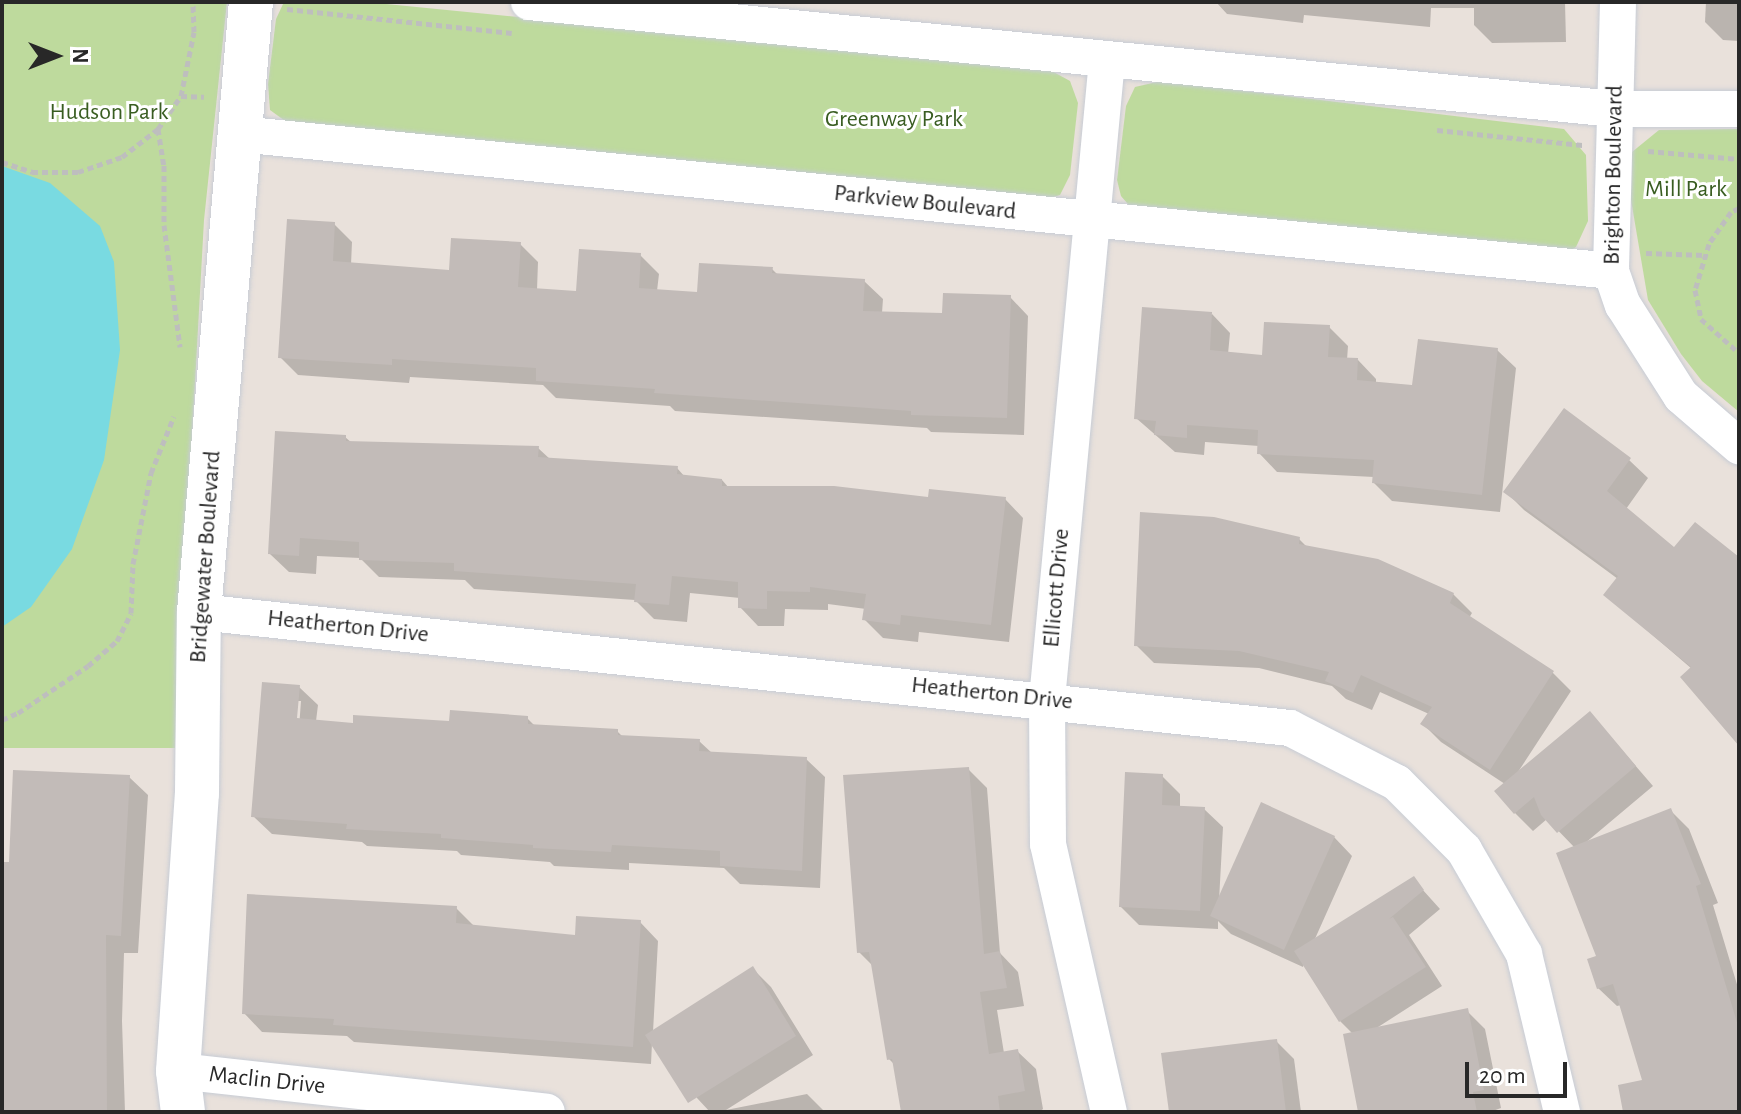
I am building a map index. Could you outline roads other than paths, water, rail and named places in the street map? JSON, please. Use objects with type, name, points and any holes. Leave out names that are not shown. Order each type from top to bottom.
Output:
[{"type":"street","name":"Bridgewater Boulevard","points":[[180,1092],[197,793],[199,612],[251,2]]},
{"type":"street","points":[[529,2],[1615,109],[1739,109]]},
{"type":"street","name":"Brighton Boulevard","points":[[1618,2],[1611,271],[1623,305],[1681,396],[1739,446]]},
{"type":"street","name":"Ellicott Drive","points":[[1107,60],[1047,700],[1048,844],[1109,1112]]},
{"type":"street","name":"Parkview Boulevard","points":[[239,134],[1611,271]]},
{"type":"street","name":"Heatherton Drive","points":[[199,612],[1290,728],[1397,783],[1464,850],[1524,954],[1562,1112]]},
{"type":"street","name":"Maclin Drive","points":[[180,1092],[547,1112]]},
{"type":"water","points":[[2,166],[50,183],[100,226],[114,262],[120,350],[104,460],[72,549],[31,607],[2,627]]},
{"type":"park label","name":"Hudson Park","points":[[109,113]]},
{"type":"park label","name":"Greenway Park","points":[[894,120]]},
{"type":"park label","name":"Mill Park","points":[[1686,190]]}]
